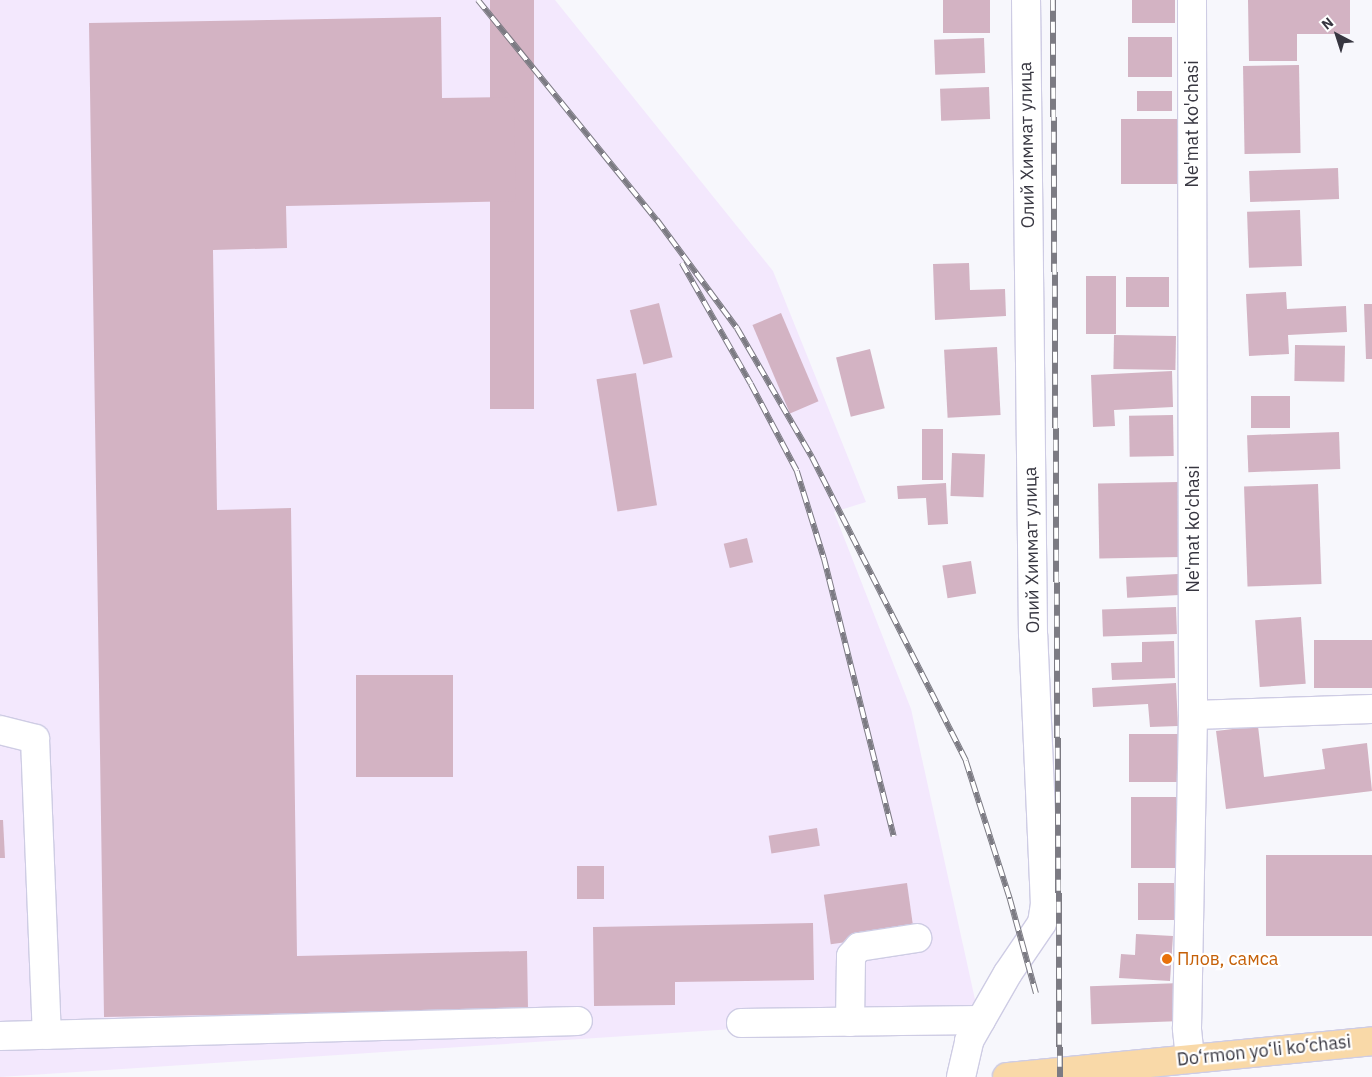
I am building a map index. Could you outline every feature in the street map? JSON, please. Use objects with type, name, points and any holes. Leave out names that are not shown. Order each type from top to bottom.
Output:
[{"type":"main road","name":"Do‘rmon yo‘li ko‘chasi","points":[[1006,1077],[1372,1040]]},
{"type":"street","name":"Олий Химмат улица","points":[[962,1077],[969,1041],[1008,973],[1042,923],[1045,905],[1033,635],[1026,0]]},
{"type":"street","name":"Ne'mat ko'chasi","points":[[1190,1058],[1187,1028],[1193,715],[1192,0]]},
{"type":"street","points":[[1193,715],[1372,709]]},
{"type":"street","points":[[0,730],[35,739],[47,1035]]},
{"type":"street","points":[[850,1022],[851,956],[859,947],[917,938]]},
{"type":"street","points":[[741,1023],[981,1020]]},
{"type":"street","points":[[0,1036],[578,1021]]},
{"type":"shaded area","points":[[0,0],[555,0],[773,271],[866,502],[834,512],[911,709],[978,1013],[0,1077]]},
{"type":"building","points":[[490,0],[534,0],[534,409],[490,409]]},
{"type":"building","points":[[943,0],[990,0],[990,33],[943,33]]},
{"type":"building","points":[[1132,0],[1175,0],[1175,23],[1132,23]]},
{"type":"building","points":[[1248,0],[1350,0],[1350,34],[1297,34],[1297,61],[1249,61]]},
{"type":"building","points":[[441,17],[442,98],[514,97],[516,201],[286,206],[287,248],[213,250],[217,510],[291,508],[297,956],[527,951],[528,1009],[104,1017],[89,23]]},
{"type":"building","points":[[1128,37],[1172,37],[1172,77],[1128,77]]},
{"type":"building","points":[[984,38],[985,73],[935,75],[934,40]]},
{"type":"building","points":[[1299,65],[1301,153],[1245,154],[1243,66]]},
{"type":"building","points":[[989,87],[990,119],[941,121],[940,89]]},
{"type":"building","points":[[1137,91],[1172,91],[1172,111],[1137,111]]},
{"type":"building","points":[[1121,119],[1181,119],[1181,184],[1121,184]]},
{"type":"building","points":[[1338,168],[1339,199],[1250,202],[1249,171]]},
{"type":"building","points":[[1300,210],[1302,266],[1249,268],[1247,212]]},
{"type":"building","points":[[969,263],[970,290],[1005,289],[1006,316],[935,320],[933,264]]},
{"type":"building","points":[[1086,276],[1116,276],[1116,334],[1086,334]]},
{"type":"building","points":[[1126,277],[1169,277],[1169,307],[1126,307]]},
{"type":"building","points":[[1286,292],[1287,309],[1346,306],[1347,332],[1288,335],[1289,354],[1249,356],[1246,294]]},
{"type":"building","points":[[659,303],[673,357],[643,365],[630,310]]},
{"type":"building","points":[[1364,304],[1372,304],[1372,359],[1366,359]]},
{"type":"building","points":[[781,313],[819,401],[790,413],[752,325]]},
{"type":"building","points":[[1114,335],[1176,336],[1175,370],[1113,369]]},
{"type":"building","points":[[1295,345],[1345,346],[1344,382],[1294,381]]},
{"type":"building","points":[[997,347],[1001,415],[948,418],[944,350]]},
{"type":"building","points":[[870,349],[885,408],[851,417],[836,357]]},
{"type":"building","points":[[1172,371],[1173,407],[1114,410],[1115,426],[1093,427],[1091,375]]},
{"type":"building","points":[[636,373],[657,505],[617,512],[596,379]]},
{"type":"building","points":[[1251,396],[1290,396],[1290,428],[1251,428]]},
{"type":"building","points":[[1173,415],[1174,456],[1130,457],[1129,416]]},
{"type":"building","points":[[922,429],[943,429],[943,480],[922,480]]},
{"type":"building","points":[[1339,432],[1340,469],[1248,472],[1247,435]]},
{"type":"building","points":[[952,453],[985,454],[983,497],[950,496]]},
{"type":"building","points":[[1179,482],[1180,557],[1099,558],[1098,483]]},
{"type":"building","points":[[946,483],[948,524],[928,525],[926,498],[898,499],[897,486]]},
{"type":"building","points":[[1318,484],[1321,584],[1248,587],[1244,487]]},
{"type":"building","points":[[747,538],[753,562],[730,568],[724,544]]},
{"type":"building","points":[[971,561],[976,594],[948,598],[942,566]]},
{"type":"building","points":[[1178,574],[1179,595],[1127,598],[1126,577]]},
{"type":"building","points":[[1176,607],[1177,634],[1103,637],[1102,610]]},
{"type":"building","points":[[1301,617],[1306,684],[1260,687],[1255,620]]},
{"type":"building","points":[[1314,640],[1372,640],[1372,688],[1314,688]]},
{"type":"building","points":[[1174,641],[1175,678],[1112,680],[1111,663],[1142,662],[1142,642]]},
{"type":"building","points":[[356,675],[453,675],[453,777],[356,777]]},
{"type":"building","points":[[1176,683],[1178,726],[1150,727],[1148,704],[1093,707],[1092,688]]},
{"type":"building","points":[[1258,726],[1264,777],[1325,769],[1322,749],[1367,743],[1372,791],[1226,809],[1216,731]]},
{"type":"building","points":[[1129,734],[1180,734],[1180,782],[1129,782]]},
{"type":"building","points":[[1131,797],[1176,797],[1176,868],[1131,868]]},
{"type":"building","points":[[0,820],[3,820],[5,858],[0,858]]},
{"type":"building","points":[[817,828],[820,846],[771,853],[769,836]]},
{"type":"building","points":[[1266,855],[1372,855],[1372,936],[1266,936]]},
{"type":"building","points":[[577,866],[604,866],[604,899],[577,899]]},
{"type":"building","points":[[907,883],[914,933],[831,944],[824,895]]},
{"type":"building","points":[[1138,883],[1174,883],[1174,920],[1138,920]]},
{"type":"building","points":[[813,923],[814,980],[675,982],[675,1005],[594,1006],[593,927]]},
{"type":"building","points":[[1136,934],[1173,936],[1170,981],[1119,978],[1121,954],[1135,955]]},
{"type":"building","points":[[1181,983],[1182,1021],[1091,1024],[1090,986]]},
{"type":"railway","points":[[478,0],[657,220],[737,328],[812,457],[966,761],[1010,899],[1036,993]]},
{"type":"railway","points":[[1053,0],[1060,1077]]},
{"type":"railway","points":[[682,263],[751,384],[797,471],[824,558],[894,836]]},
{"type":"place","name":"Плов, самса","points":[[1167,959]]}]
